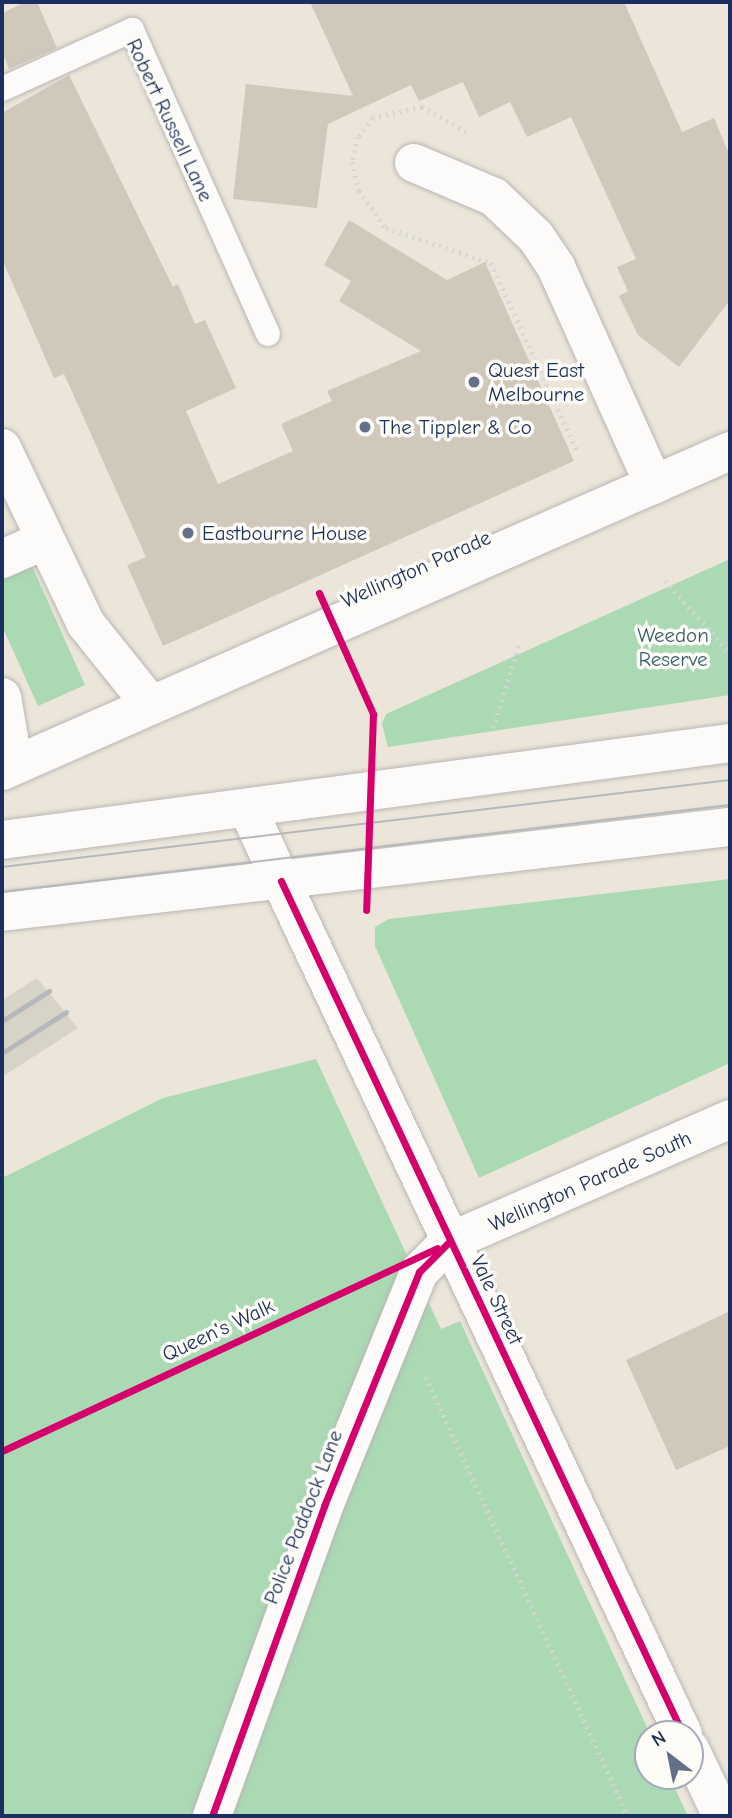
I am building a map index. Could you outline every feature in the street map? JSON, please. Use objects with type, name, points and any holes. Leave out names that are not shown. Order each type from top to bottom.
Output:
[{"type":"street","points":[[414,163],[494,197],[536,237],[556,267],[653,485]]},
{"type":"street","points":[[2,448],[86,624],[150,705]]},
{"type":"street","name":"Wellington Parade","points":[[2,769],[730,451]]},
{"type":"street","points":[[2,559],[45,540]]},
{"type":"street","points":[[2,697],[9,738],[2,769]]},
{"type":"street","points":[[2,840],[730,743]]},
{"type":"street","name":"Vale Street","points":[[248,809],[449,1242],[676,1720]]},
{"type":"street","points":[[2,912],[730,827]]},
{"type":"street","name":"Wellington Parade South","points":[[449,1242],[730,1119]]},
{"type":"street","name":"Police Paddock Lane","points":[[212,1816],[324,1506],[419,1272],[449,1242]]},
{"type":"street","points":[[704,1778],[722,1816]]},
{"type":"lane","name":"Robert Russell Lane","points":[[2,89],[131,30],[268,334]]},
{"type":"path","points":[[440,115],[422,107],[373,118],[358,137],[352,162],[359,191],[386,228],[491,263],[578,451]]},
{"type":"path","points":[[664,580],[730,653]]},
{"type":"path","points":[[489,742],[520,642]]},
{"type":"path","points":[[424,1362],[628,1816]]},
{"type":"shaded area","points":[[37,978],[78,1028],[2,1077],[2,1000]]},
{"type":"green space","name":"Weedon Reserve","points":[[730,559],[730,695],[388,747],[382,724],[386,714]]},
{"type":"green space","points":[[32,566],[85,685],[38,706],[2,626],[2,579]]},
{"type":"green space","points":[[730,879],[730,1063],[479,1178],[375,946],[375,927],[389,919]]},
{"type":"green space","points":[[316,1059],[441,1329],[460,1321],[644,1720],[634,1720],[634,1790],[676,1790],[688,1816],[2,1816],[2,1178],[163,1098]]},
{"type":"building","points":[[26,2],[37,2],[57,48],[9,69],[2,52],[2,13]]},
{"type":"building","points":[[310,2],[624,2],[682,132],[714,118],[730,156],[730,300],[679,367],[638,335],[619,296],[628,291],[617,267],[636,259],[571,117],[527,137],[510,102],[479,117],[463,82],[419,101],[411,85],[328,124],[317,208],[233,199],[246,84],[353,96]]},
{"type":"building","points":[[69,75],[173,287],[178,284],[195,324],[205,320],[236,388],[186,411],[218,484],[293,451],[281,424],[332,401],[327,391],[421,351],[339,301],[351,281],[324,265],[349,220],[447,280],[485,262],[574,461],[163,646],[127,565],[146,557],[64,374],[54,378],[2,259],[2,113]]},
{"type":"building","points":[[730,1311],[730,1446],[676,1470],[626,1360]]},
{"type":"tram line","points":[[2,867],[730,780]]},
{"type":"tram line","points":[[2,892],[730,805]]},
{"type":"railway","points":[[2,1021],[49,991]]},
{"type":"railway","points":[[2,1053],[66,1012]]},
{"type":"cycle path","points":[[319,593],[373,714],[366,910]]},
{"type":"cycle path","points":[[281,881],[676,1720]]},
{"type":"cycle path","points":[[212,1816],[324,1506],[419,1272],[449,1242]]},
{"type":"cycle path","name":"Queen's Walk","points":[[2,1451],[437,1248]]},
{"type":"place","name":"Quest East Melbourne","points":[[474,382]]},
{"type":"place","name":"The Tippler & Co","points":[[365,427]]},
{"type":"place","name":"Eastbourne House","points":[[188,533]]}]
